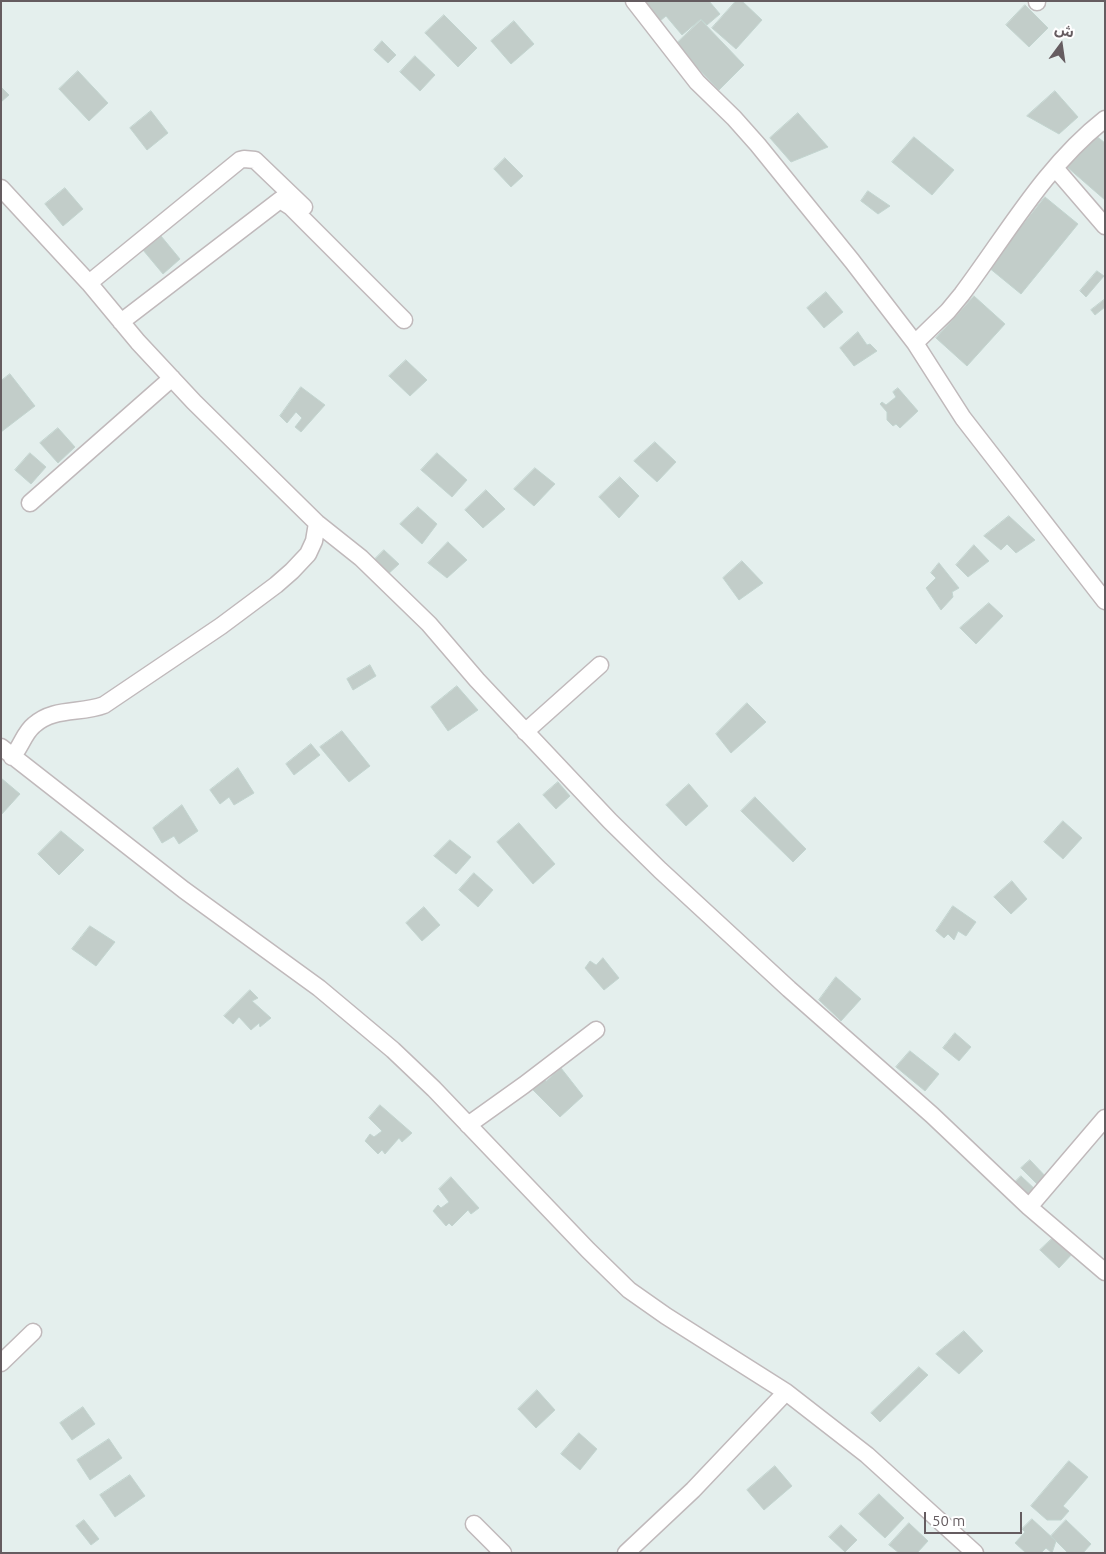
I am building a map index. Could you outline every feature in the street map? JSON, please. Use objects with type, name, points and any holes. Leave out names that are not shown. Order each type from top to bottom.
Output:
[{"type":"street","points":[[634,1],[697,82],[734,118],[764,152],[915,343],[963,418],[1105,601]]},
{"type":"street","points":[[915,343],[948,311],[962,294],[1054,168],[1086,134],[1105,119]]},
{"type":"street","points":[[89,283],[240,160],[244,159],[255,160],[350,254]]},
{"type":"street","points":[[1054,168],[1104,225]]},
{"type":"street","points":[[1,188],[89,283],[121,322],[172,378],[317,523],[361,558],[422,617],[477,680],[610,821],[660,870],[789,989],[932,1114],[1030,1206],[1105,1272]]},
{"type":"street","points":[[121,322],[280,200],[291,206],[404,320]]},
{"type":"street","points":[[30,504],[172,378]]},
{"type":"street","points":[[7,752],[17,752],[26,734],[42,719],[55,713],[95,708],[104,705],[260,599],[308,554],[314,541],[317,523]]},
{"type":"street","points":[[525,732],[600,665]]},
{"type":"street","points":[[7,752],[184,890],[320,988],[393,1050],[629,1290],[666,1316],[786,1392],[867,1455],[975,1553]]},
{"type":"street","points":[[468,1125],[524,1086],[596,1030]]},
{"type":"street","points":[[1030,1206],[1105,1118]]},
{"type":"street","points":[[1,1363],[33,1332]]},
{"type":"street","points":[[626,1553],[699,1484],[786,1392]]},
{"type":"street","points":[[474,1524],[503,1553]]},
{"type":"building","points":[[643,1],[709,1],[720,14],[707,25],[701,19],[682,35],[666,16],[660,21]]},
{"type":"building","points":[[736,1],[742,1],[762,20],[736,49],[712,28]]},
{"type":"building","points":[[1025,5],[1048,28],[1029,47],[1006,25]]},
{"type":"building","points":[[444,15],[477,48],[458,67],[425,33]]},
{"type":"building","points":[[701,20],[744,65],[719,90],[675,45]]},
{"type":"building","points":[[514,21],[534,44],[511,64],[491,41]]},
{"type":"building","points":[[382,41],[396,55],[388,63],[374,50]]},
{"type":"building","points":[[415,56],[435,75],[420,91],[400,72]]},
{"type":"building","points":[[78,71],[108,103],[89,121],[59,89]]},
{"type":"building","points":[[1,87],[9,95],[1,102]]},
{"type":"building","points":[[1055,91],[1078,117],[1059,134],[1027,116]]},
{"type":"building","points":[[151,111],[168,133],[147,150],[130,128]]},
{"type":"building","points":[[798,113],[828,147],[791,162],[770,138]]},
{"type":"building","points":[[1095,135],[1105,143],[1105,200],[1067,167]]},
{"type":"building","points":[[914,137],[954,170],[932,195],[892,162]]},
{"type":"building","points":[[505,158],[523,176],[511,187],[494,169]]},
{"type":"building","points":[[65,188],[83,209],[63,226],[45,204]]},
{"type":"building","points":[[868,191],[890,206],[878,214],[861,201]]},
{"type":"building","points":[[1045,197],[1078,224],[1021,294],[988,267]]},
{"type":"building","points":[[161,236],[180,259],[163,274],[143,250]]},
{"type":"building","points":[[1097,271],[1104,276],[1086,297],[1080,291]]},
{"type":"building","points":[[826,292],[843,312],[824,328],[807,308]]},
{"type":"building","points":[[974,296],[1005,324],[967,366],[936,338]]},
{"type":"building","points":[[1105,299],[1105,307],[1095,315],[1091,310]]},
{"type":"building","points":[[858,332],[867,345],[870,344],[877,351],[854,366],[840,348]]},
{"type":"building","points":[[406,360],[427,380],[410,396],[389,376]]},
{"type":"building","points":[[10,374],[35,406],[1,432],[1,381]]},
{"type":"building","points":[[301,387],[325,405],[301,432],[295,427],[302,418],[296,412],[287,423],[280,416]]},
{"type":"building","points":[[898,388],[918,411],[900,428],[896,424],[893,426],[887,420],[887,412],[880,404],[882,402],[886,405],[896,397],[893,392]]},
{"type":"building","points":[[58,428],[75,447],[58,463],[40,443]]},
{"type":"building","points":[[655,442],[676,462],[657,482],[634,461]]},
{"type":"building","points":[[30,453],[46,467],[31,484],[15,470]]},
{"type":"building","points":[[437,453],[467,480],[452,497],[421,470]]},
{"type":"building","points":[[535,468],[555,484],[534,506],[514,489]]},
{"type":"building","points":[[620,477],[639,496],[619,518],[599,497]]},
{"type":"building","points":[[486,490],[505,509],[483,528],[465,510]]},
{"type":"building","points":[[418,507],[437,524],[422,544],[400,524]]},
{"type":"building","points":[[1009,516],[1035,540],[1016,553],[1007,544],[1001,550],[984,536]]},
{"type":"building","points":[[448,542],[467,560],[447,578],[428,563]]},
{"type":"building","points":[[974,545],[989,561],[968,577],[956,565]]},
{"type":"building","points":[[384,550],[399,564],[386,576],[373,561]]},
{"type":"building","points":[[742,561],[763,583],[739,600],[723,578]]},
{"type":"building","points":[[939,563],[959,588],[952,592],[953,597],[941,610],[926,588],[936,578],[931,573]]},
{"type":"building","points":[[989,603],[1003,616],[976,644],[960,628]]},
{"type":"building","points":[[370,665],[376,676],[353,690],[347,679]]},
{"type":"building","points":[[457,686],[478,710],[448,731],[431,707]]},
{"type":"building","points":[[747,703],[766,722],[731,753],[716,734]]},
{"type":"building","points":[[342,731],[370,766],[349,782],[320,747]]},
{"type":"building","points":[[311,744],[320,755],[294,775],[286,764]]},
{"type":"building","points":[[238,768],[254,793],[234,805],[229,797],[220,804],[210,790]]},
{"type":"building","points":[[1,778],[20,794],[1,815]]},
{"type":"building","points":[[558,782],[570,796],[556,809],[543,795]]},
{"type":"building","points":[[689,784],[708,806],[686,826],[666,805]]},
{"type":"building","points":[[755,797],[806,849],[793,862],[741,811]]},
{"type":"building","points":[[182,805],[198,831],[179,844],[174,836],[162,843],[153,828]]},
{"type":"building","points":[[1063,821],[1082,838],[1063,859],[1044,842]]},
{"type":"building","points":[[519,823],[555,864],[533,884],[497,842]]},
{"type":"building","points":[[61,831],[84,850],[59,875],[38,854]]},
{"type":"building","points":[[450,840],[471,857],[456,874],[434,856]]},
{"type":"building","points":[[474,873],[493,890],[478,907],[459,890]]},
{"type":"building","points":[[1012,881],[1027,899],[1011,914],[994,897]]},
{"type":"building","points":[[953,906],[976,922],[966,936],[958,931],[954,940],[948,934],[944,938],[936,931]]},
{"type":"building","points":[[424,907],[440,925],[422,941],[406,923]]},
{"type":"building","points":[[90,926],[115,942],[96,966],[72,949]]},
{"type":"building","points":[[603,958],[619,978],[604,990],[585,968],[590,961],[596,965]]},
{"type":"building","points":[[836,977],[861,999],[841,1021],[819,1000]]},
{"type":"building","points":[[250,990],[258,998],[252,1001],[271,1018],[260,1027],[259,1023],[251,1030],[239,1017],[233,1024],[224,1016]]},
{"type":"building","points":[[955,1033],[971,1047],[959,1061],[943,1048]]},
{"type":"building","points":[[910,1051],[939,1074],[925,1091],[896,1067]]},
{"type":"building","points":[[561,1068],[583,1096],[560,1117],[531,1088],[542,1078],[546,1081]]},
{"type":"building","points":[[380,1105],[412,1133],[402,1142],[399,1138],[385,1154],[382,1150],[378,1154],[365,1141],[370,1134],[374,1137],[382,1131],[369,1118]]},
{"type":"building","points":[[1030,1160],[1049,1180],[1041,1188],[1021,1168]]},
{"type":"building","points":[[1021,1176],[1038,1192],[1031,1199],[1015,1182]]},
{"type":"building","points":[[451,1177],[479,1208],[471,1214],[468,1210],[452,1226],[449,1223],[446,1226],[433,1211],[438,1205],[441,1208],[449,1202],[439,1189]]},
{"type":"building","points":[[1056,1235],[1074,1252],[1059,1268],[1040,1250]]},
{"type":"building","points":[[964,1331],[983,1351],[959,1374],[936,1354]]},
{"type":"building","points":[[919,1367],[928,1375],[880,1422],[871,1413]]},
{"type":"building","points":[[537,1390],[555,1410],[536,1428],[518,1409]]},
{"type":"building","points":[[83,1407],[95,1424],[72,1440],[60,1423]]},
{"type":"building","points":[[579,1433],[597,1449],[580,1470],[561,1454]]},
{"type":"building","points":[[109,1439],[122,1458],[90,1480],[77,1460]]},
{"type":"building","points":[[1069,1461],[1088,1477],[1063,1506],[1069,1511],[1061,1520],[1047,1520],[1031,1506]]},
{"type":"building","points":[[775,1466],[792,1486],[764,1510],[747,1490]]},
{"type":"building","points":[[130,1475],[145,1496],[115,1517],[100,1495]]},
{"type":"building","points":[[879,1494],[904,1518],[885,1538],[859,1514]]},
{"type":"building","points":[[1032,1519],[1056,1541],[1052,1553],[1046,1548],[1041,1553],[1026,1553],[1015,1543],[1025,1532],[1022,1529]]},
{"type":"building","points":[[84,1520],[99,1539],[91,1545],[76,1526]]},
{"type":"building","points":[[1066,1520],[1091,1544],[1083,1553],[1068,1553],[1051,1536]]},
{"type":"building","points":[[909,1523],[928,1541],[917,1553],[899,1553],[889,1545]]},
{"type":"building","points":[[841,1525],[857,1540],[845,1552],[829,1537]]}]
